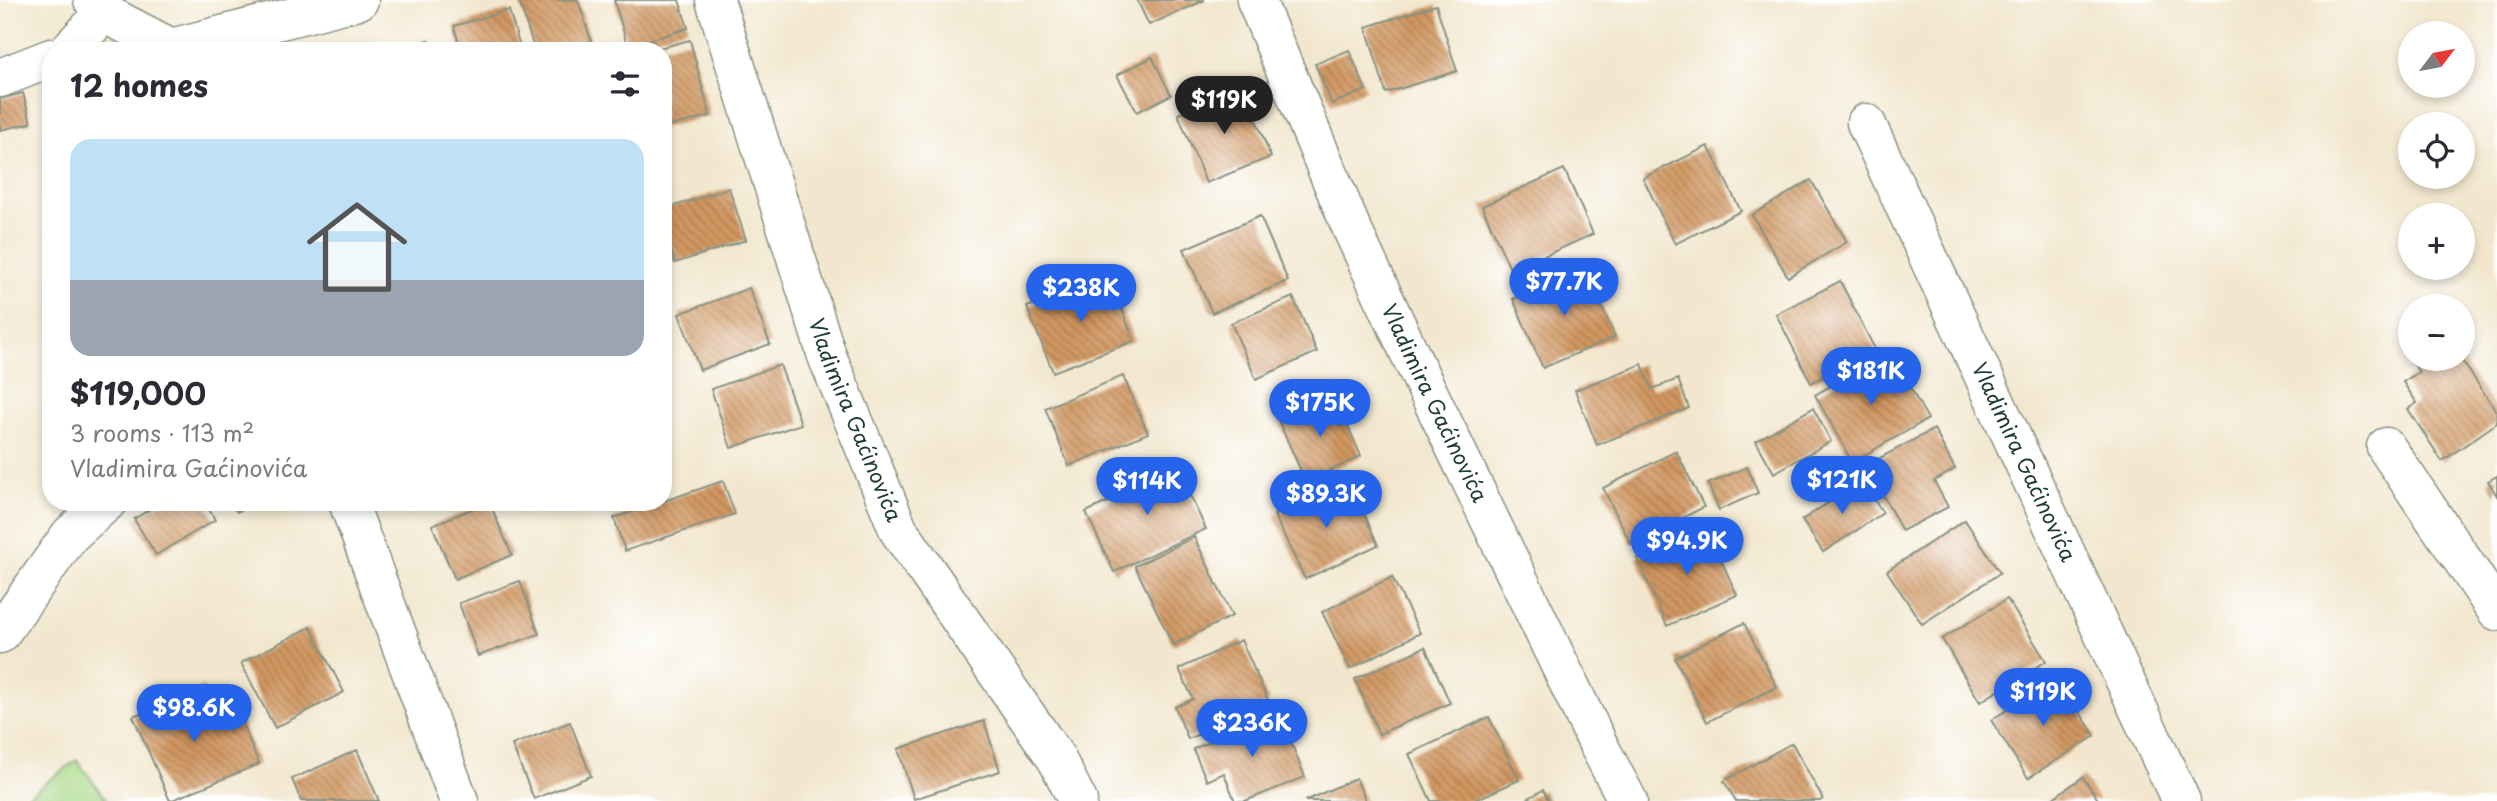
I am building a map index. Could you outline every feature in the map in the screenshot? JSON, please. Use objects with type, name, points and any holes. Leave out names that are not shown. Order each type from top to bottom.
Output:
[{"type":"street","points":[[199,42],[359,0]]},
{"type":"street","name":"Vladimira Gaćinovića","points":[[715,0],[827,356],[899,531],[1056,758],[1078,801]]},
{"type":"street","name":"Vladimira Gaćinovića","points":[[1256,0],[1317,148],[1395,321],[1628,801]]},
{"type":"street","points":[[74,42],[98,7],[160,42]]},
{"type":"street","points":[[0,78],[42,62]]},
{"type":"street","name":"Vladimira Gaćinovića","points":[[1866,123],[2181,801]]},
{"type":"street","points":[[2386,447],[2497,611]]},
{"type":"street","points":[[0,634],[70,535],[97,511]]},
{"type":"street","points":[[351,511],[458,801]]},
{"type":"green space","points":[[77,760],[107,801],[21,801]]},
{"type":"building","points":[[532,0],[578,0],[591,42],[532,42],[520,4]]},
{"type":"building","points":[[614,0],[679,0],[688,28],[644,42],[627,42]]},
{"type":"building","points":[[1137,0],[1205,0],[1149,25]]},
{"type":"building","points":[[1436,5],[1457,71],[1386,93],[1366,27]]},
{"type":"building","points":[[509,10],[518,42],[458,42],[454,26]]},
{"type":"building","points":[[690,40],[710,116],[672,126],[672,45]]},
{"type":"building","points":[[1349,50],[1366,90],[1332,104],[1315,64]]},
{"type":"building","points":[[1152,57],[1171,95],[1137,112],[1117,75]]},
{"type":"building","points":[[1243,88],[1271,157],[1206,183],[1178,114]]},
{"type":"building","points":[[23,93],[31,123],[0,130],[0,99]]},
{"type":"building","points":[[1708,146],[1741,211],[1675,244],[1643,178]]},
{"type":"building","points":[[1564,169],[1593,234],[1511,271],[1482,206]]},
{"type":"building","points":[[1811,180],[1847,242],[1788,277],[1752,215]]},
{"type":"building","points":[[729,188],[746,240],[675,263],[672,254],[672,207]]},
{"type":"building","points":[[1260,216],[1288,281],[1212,313],[1184,249]]},
{"type":"building","points":[[1585,268],[1615,337],[1543,368],[1513,299]]},
{"type":"building","points":[[1109,275],[1134,341],[1053,372],[1027,307]]},
{"type":"building","points":[[1840,281],[1875,349],[1811,383],[1776,314]]},
{"type":"building","points":[[749,288],[770,344],[700,370],[679,314]]},
{"type":"building","points":[[1293,297],[1317,352],[1256,379],[1231,323]]},
{"type":"building","points":[[1890,352],[1928,419],[1852,462],[1815,395]]},
{"type":"building","points":[[1642,364],[1652,389],[1678,379],[1689,408],[1597,445],[1575,390]]},
{"type":"building","points":[[780,365],[801,424],[731,448],[711,389]]},
{"type":"building","points":[[2469,371],[2497,412],[2497,423],[2442,461],[2408,409],[2417,403],[2403,382],[2419,372]]},
{"type":"building","points":[[1123,376],[1148,433],[1069,466],[1045,408]]},
{"type":"building","points":[[1335,397],[1361,456],[1306,482],[1279,422]]},
{"type":"building","points":[[1813,408],[1831,441],[1774,473],[1756,441]]},
{"type":"building","points":[[1934,429],[1955,469],[1934,481],[1948,507],[1902,531],[1867,465]]},
{"type":"building","points":[[1676,451],[1704,507],[1631,544],[1603,488]]},
{"type":"building","points":[[1172,458],[1206,529],[1114,572],[1086,512],[1137,488],[1132,477]]},
{"type":"building","points":[[1747,467],[1758,493],[1719,510],[1708,484]]},
{"type":"building","points":[[2497,476],[2497,496],[2488,481]]},
{"type":"building","points":[[1349,480],[1378,545],[1305,579],[1274,515]]},
{"type":"building","points":[[723,481],[735,514],[625,551],[614,518],[635,511],[672,511],[672,498]]},
{"type":"building","points":[[1862,481],[1883,513],[1823,552],[1802,520]]},
{"type":"building","points":[[147,511],[210,511],[215,520],[156,555],[134,519]]},
{"type":"building","points":[[467,511],[493,511],[512,555],[455,579],[432,525]]},
{"type":"building","points":[[1965,520],[2000,573],[1922,624],[1887,571]]},
{"type":"building","points":[[1706,527],[1737,595],[1667,626],[1637,558]]},
{"type":"building","points":[[1194,537],[1232,616],[1173,645],[1135,566]]},
{"type":"building","points":[[1392,577],[1420,633],[1350,669],[1322,612]]},
{"type":"building","points":[[520,581],[539,634],[478,656],[459,603]]},
{"type":"building","points":[[2007,599],[2046,661],[1980,702],[1942,639]]},
{"type":"building","points":[[1744,623],[1777,687],[1707,722],[1675,658]]},
{"type":"building","points":[[310,627],[344,692],[275,728],[241,663]]},
{"type":"building","points":[[1241,640],[1269,702],[1188,739],[1175,707],[1193,699],[1179,669]]},
{"type":"building","points":[[1425,647],[1450,703],[1379,734],[1355,679]]},
{"type":"building","points":[[2058,678],[2095,736],[2028,778],[1991,720]]},
{"type":"building","points":[[203,687],[219,725],[239,716],[259,764],[170,801],[133,716]]},
{"type":"building","points":[[1279,713],[1305,777],[1245,801],[1235,801],[1224,773],[1207,781],[1193,749]]},
{"type":"building","points":[[1489,717],[1519,780],[1473,801],[1431,801],[1409,754]]},
{"type":"building","points":[[984,721],[1000,771],[914,799],[898,749]]},
{"type":"building","points":[[570,722],[591,776],[534,799],[512,745]]},
{"type":"building","points":[[1792,743],[1823,799],[1736,801],[1724,781]]},
{"type":"building","points":[[357,750],[379,801],[301,801],[292,779]]},
{"type":"building","points":[[2083,777],[2099,801],[2049,801]]},
{"type":"building","points":[[1356,778],[1366,801],[1305,801]]},
{"type":"building","points":[[1543,790],[1549,801],[1524,801]]}]
